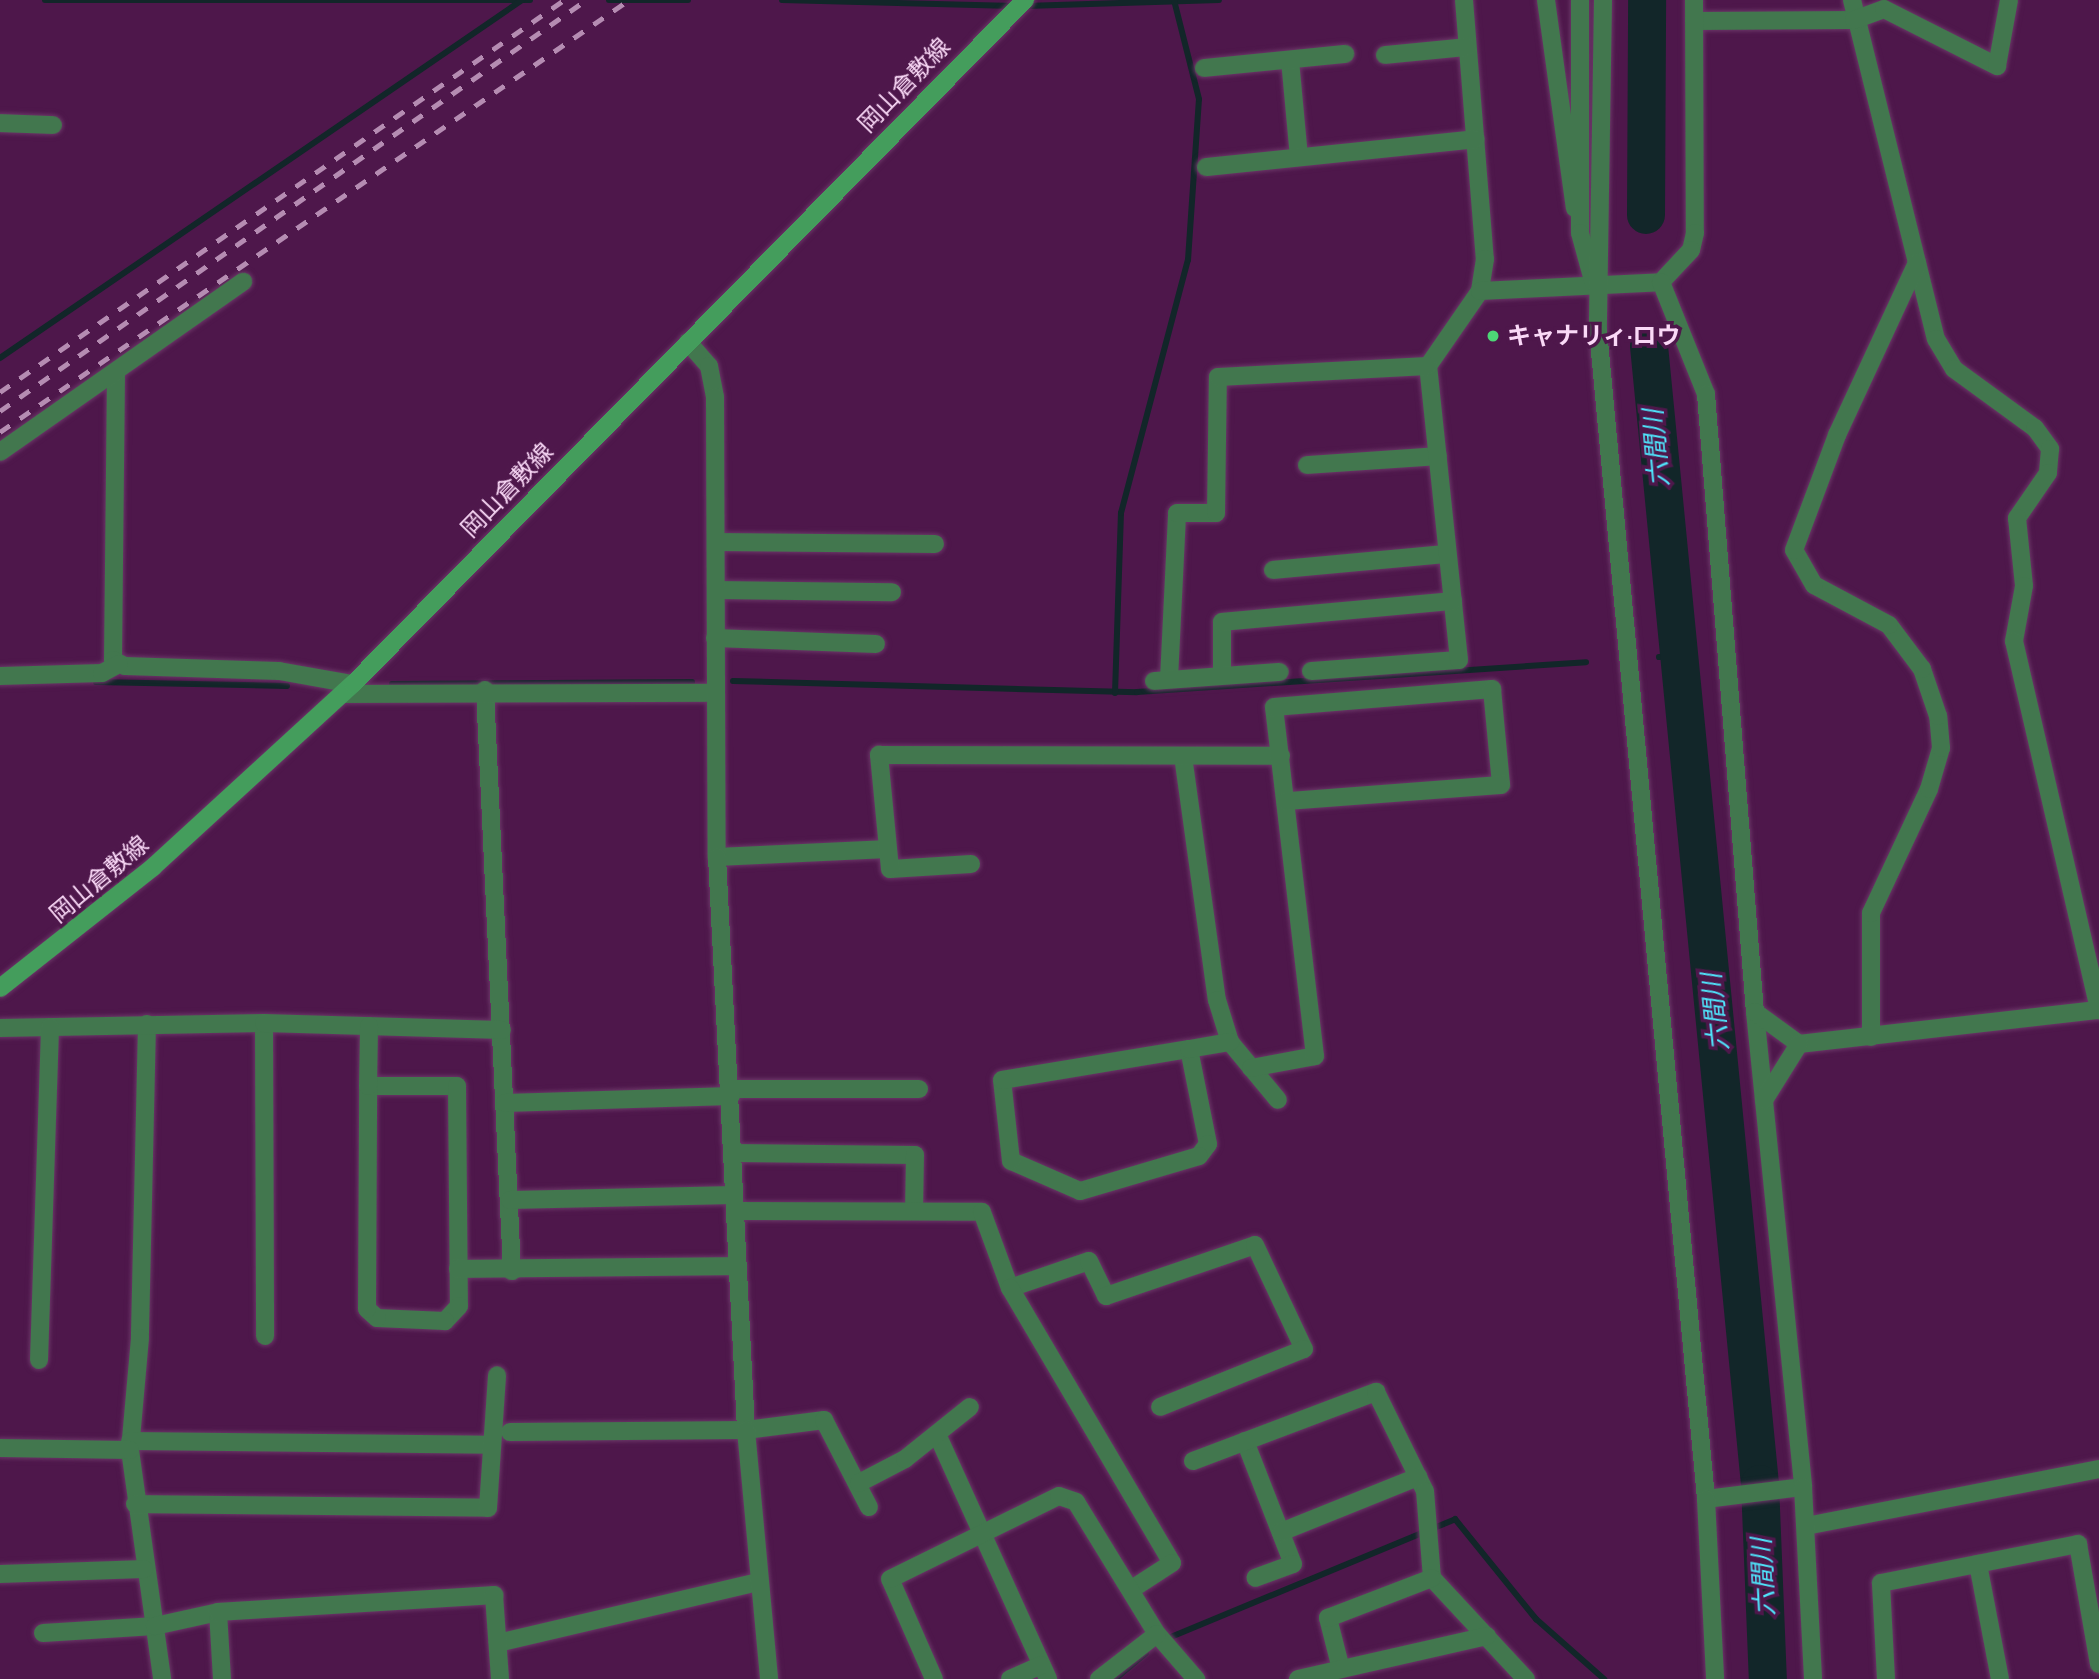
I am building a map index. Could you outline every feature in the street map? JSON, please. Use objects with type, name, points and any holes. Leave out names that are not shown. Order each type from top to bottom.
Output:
[{"type":"main road","name":"岡山倉敷線","points":[[0,988],[153,867],[348,689],[1025,0]]},
{"type":"street","points":[[1311,671],[1459,660],[1428,366],[1480,291],[1485,259],[1464,0]]},
{"type":"street","points":[[1546,0],[1580,233],[1595,288],[1624,664],[1706,1499],[1715,1679]]},
{"type":"street","points":[[1580,0],[1580,233]]},
{"type":"street","points":[[1595,288],[1603,229],[1604,0]]},
{"type":"street","points":[[1480,291],[1595,288],[1661,282],[1691,250],[1695,233],[1694,0]]},
{"type":"street","points":[[1755,1012],[1799,1044],[2099,1010],[2014,641],[2024,586],[2017,518],[2048,473],[2050,449],[2035,428],[1954,369],[1936,339],[1854,20],[1852,0]]},
{"type":"street","points":[[1694,21],[1854,20],[1884,9],[1997,66],[2009,0]]},
{"type":"street","points":[[1385,55],[1467,47]]},
{"type":"street","points":[[1204,68],[1345,54]]},
{"type":"street","points":[[1290,60],[1298,157]]},
{"type":"street","points":[[0,123],[53,125]]},
{"type":"street","points":[[1206,167],[1476,139]]},
{"type":"street","points":[[1871,1037],[1871,913],[1929,789],[1941,748],[1938,716],[1922,669],[1889,625],[1814,585],[1794,550],[1837,435],[1917,263]]},
{"type":"street","points":[[0,452],[243,282]]},
{"type":"street","points":[[1661,282],[1706,394],[1755,1012],[1803,1487],[1813,1679]]},
{"type":"street","points":[[688,342],[709,366],[715,397],[714,693],[717,857],[731,1092],[746,1430],[769,1679]]},
{"type":"street","points":[[1280,672],[1161,680],[1177,513],[1216,513],[1218,377],[1428,366]]},
{"type":"street","points":[[116,373],[113,660],[119,664]]},
{"type":"street","points":[[1307,465],[1438,456]]},
{"type":"street","points":[[716,542],[935,544]]},
{"type":"street","points":[[1273,570],[1447,554]]},
{"type":"street","points":[[716,590],[892,592]]},
{"type":"street","points":[[1222,675],[1222,622],[1453,601]]},
{"type":"street","points":[[715,638],[876,644]]},
{"type":"street","points":[[0,676],[102,673],[119,664],[279,671],[348,689],[714,693]]},
{"type":"street","points":[[1251,1068],[1315,1056],[1275,707],[1492,689],[1501,785],[1286,801]]},
{"type":"street","points":[[485,690],[512,1271]]},
{"type":"street","points":[[971,864],[890,869],[879,755],[1281,756]]},
{"type":"street","points":[[1182,756],[1217,1000],[1230,1042],[1278,1100]]},
{"type":"street","points":[[717,857],[888,849]]},
{"type":"street","points":[[0,1028],[264,1023],[502,1030]]},
{"type":"street","points":[[264,1023],[265,1336]]},
{"type":"street","points":[[146,1024],[140,1338],[130,1445],[135,1504],[162,1679]]},
{"type":"street","points":[[368,1086],[457,1086],[459,1306],[445,1321],[377,1318],[367,1309],[368,1086],[369,1026]]},
{"type":"street","points":[[39,1360],[50,1027]]},
{"type":"street","points":[[1189,1049],[1208,1144],[1199,1156],[1080,1191],[1011,1161],[1003,1080],[1230,1042]]},
{"type":"street","points":[[1764,1100],[1799,1044]]},
{"type":"street","points":[[505,1103],[731,1092],[919,1089]]},
{"type":"street","points":[[734,1153],[915,1155],[914,1212]]},
{"type":"street","points":[[510,1200],[735,1203],[914,1212],[982,1212],[1010,1288],[1172,1563],[1132,1589]]},
{"type":"street","points":[[1010,1288],[1089,1261],[1106,1296],[1255,1245],[1304,1349],[1160,1407]]},
{"type":"street","points":[[458,1269],[512,1271],[737,1266]]},
{"type":"street","points":[[135,1504],[488,1508],[497,1375]]},
{"type":"street","points":[[1193,1461],[1376,1392],[1418,1477],[1428,1530],[1432,1578],[1526,1679]]},
{"type":"street","points":[[859,1483],[937,1434],[970,1407]]},
{"type":"street","points":[[510,1432],[746,1430],[824,1420],[859,1483],[869,1507]]},
{"type":"street","points":[[937,1434],[1044,1672],[1010,1679]]},
{"type":"street","points":[[1245,1441],[1293,1564],[1255,1578]]},
{"type":"street","points":[[0,1448],[130,1445],[492,1445]]},
{"type":"street","points":[[1806,1527],[2099,1469]]},
{"type":"street","points":[[1280,1532],[1418,1477]]},
{"type":"street","points":[[1706,1499],[1803,1487]]},
{"type":"street","points":[[934,1679],[890,1579],[1059,1496],[1068,1498],[1132,1589],[1162,1639],[1196,1679]]},
{"type":"street","points":[[1886,1679],[1881,1583],[2078,1544],[2099,1664]]},
{"type":"street","points":[[1978,1564],[2000,1679]]},
{"type":"street","points":[[0,1574],[144,1569]]},
{"type":"street","points":[[1340,1670],[1328,1618],[1432,1578]]},
{"type":"street","points":[[498,1643],[759,1582]]},
{"type":"street","points":[[43,1633],[155,1626],[218,1612],[494,1595],[500,1679]]},
{"type":"street","points":[[218,1612],[222,1679]]},
{"type":"street","points":[[1298,1679],[1487,1636]]},
{"type":"street","points":[[1099,1679],[1162,1639]]},
{"type":"waterway","points":[[45,0],[530,0]]},
{"type":"waterway","points":[[0,358],[522,0]]},
{"type":"waterway","points":[[609,0],[688,0]]},
{"type":"waterway","points":[[782,0],[1014,6]]},
{"type":"waterway","points":[[1115,693],[1121,513],[1188,260],[1199,99],[1174,0]]},
{"type":"waterway","points":[[1025,6],[1219,0]]},
{"type":"waterway","name":"六間川","points":[[1646,215],[1647,0]]},
{"type":"waterway","name":"六間川","points":[[1649,346],[1760,1484],[1768,1679]]},
{"type":"waterway","points":[[1659,657],[1677,656]]},
{"type":"waterway","points":[[733,681],[1137,692],[1586,662]]},
{"type":"waterway","points":[[96,682],[287,686]]},
{"type":"waterway","points":[[392,684],[692,682]]},
{"type":"waterway","points":[[1166,1639],[1455,1519],[1536,1619],[1604,1679]]},
{"type":"waterway","points":[[1115,1679],[1146,1653]]},
{"type":"railway","points":[[0,392],[564,0]]},
{"type":"railway","points":[[0,411],[586,0]]},
{"type":"railway","points":[[0,432],[629,0]]},
{"type":"place","name":"キャナリィ·ロウ","points":[[1493,336]]}]
